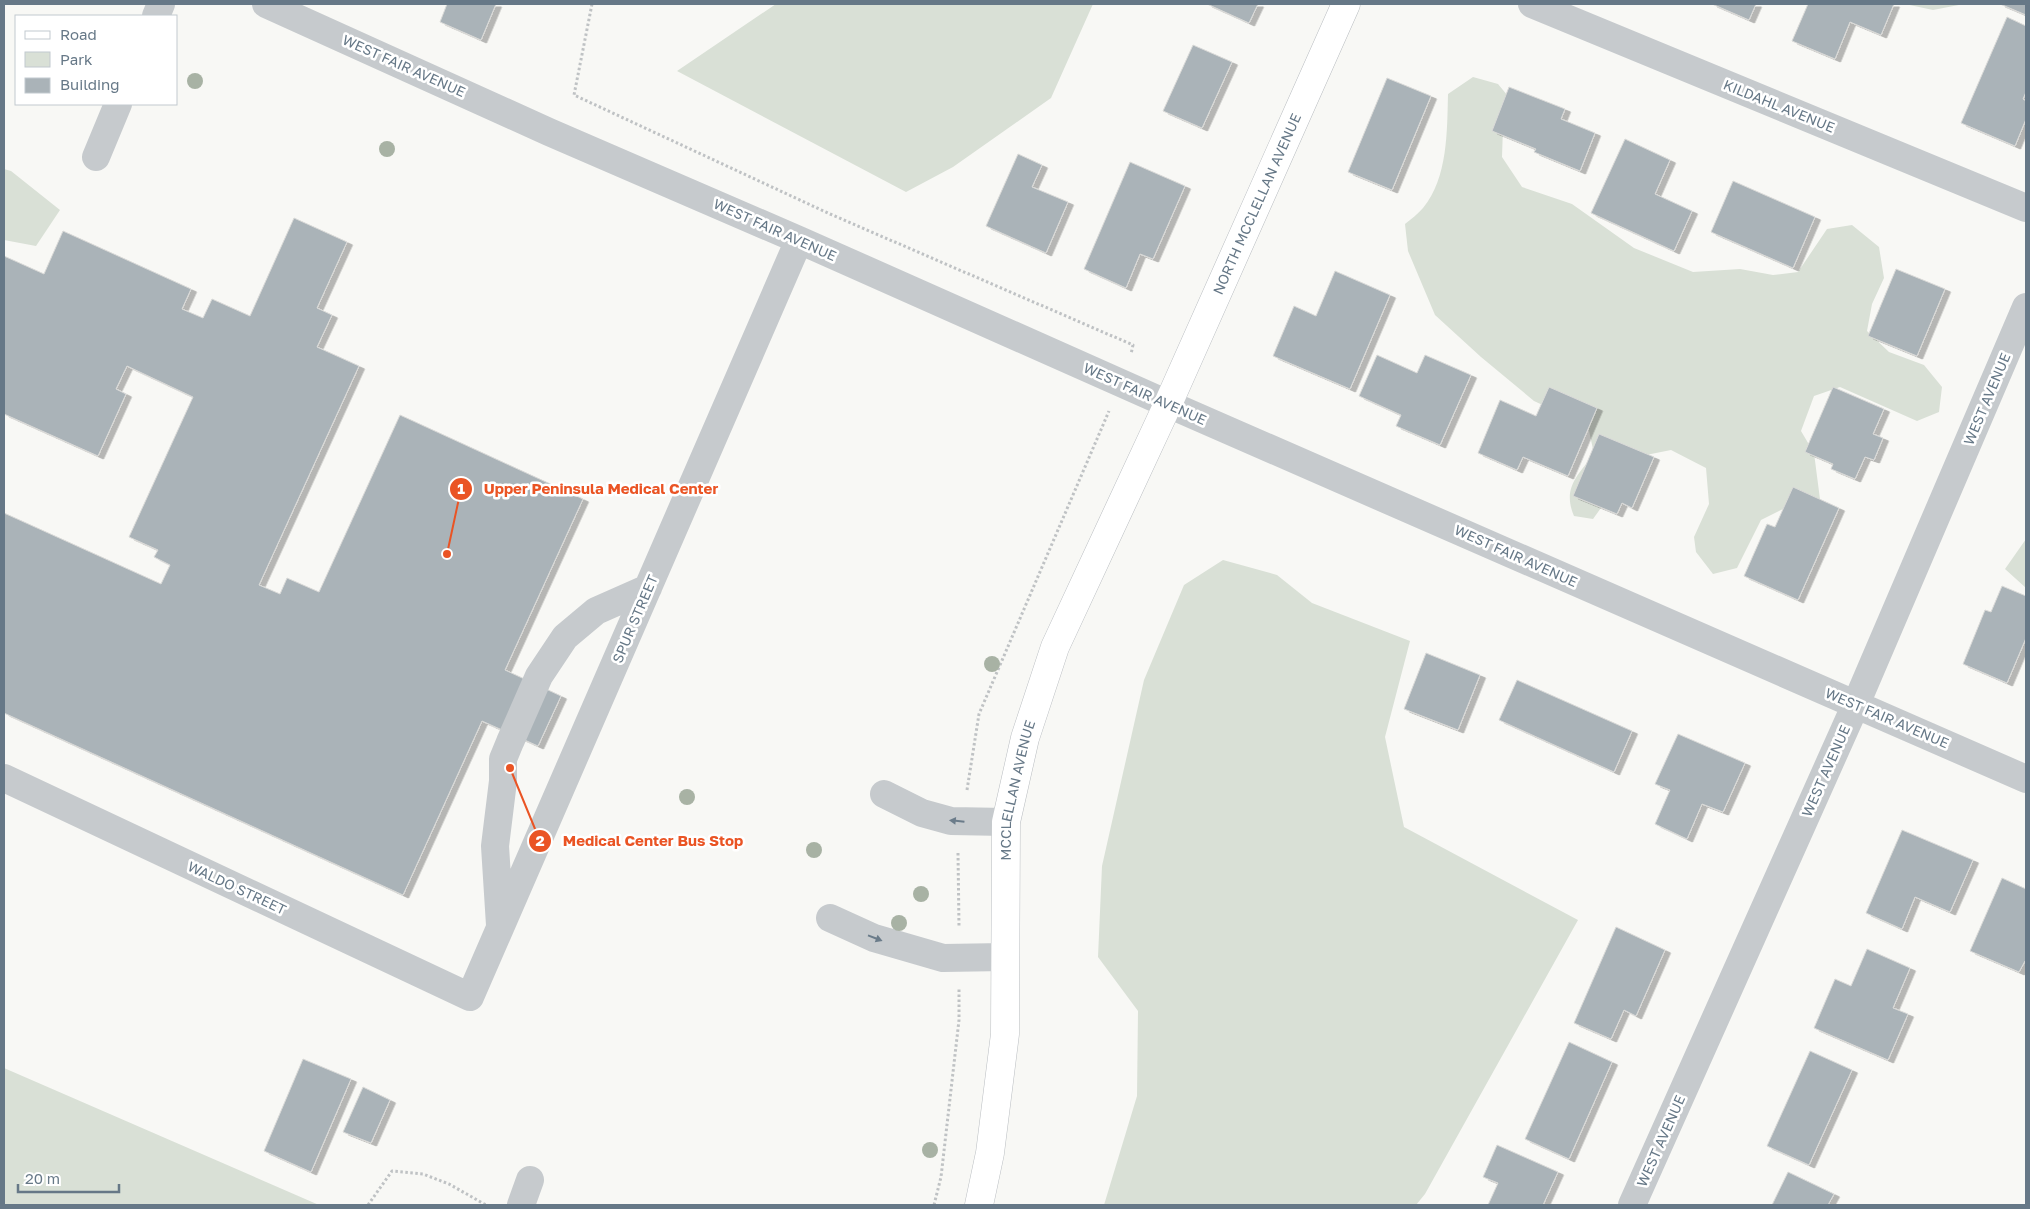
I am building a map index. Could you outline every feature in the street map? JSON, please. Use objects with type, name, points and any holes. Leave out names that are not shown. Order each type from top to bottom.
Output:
[{"type":"main road","name":"NORTH MCCLELLAN AVENUE","points":[[1168,404],[1346,4]]},
{"type":"main road","name":"MCCLELLAN AVENUE","points":[[979,1205],[990,1152],[1005,1034],[1006,822],[1025,738],[1055,647],[1168,404]]},
{"type":"street","name":"WEST FAIR AVENUE","points":[[266,4],[549,132],[2026,779]]},
{"type":"street","name":"KILDAHL AVENUE","points":[[1532,4],[2026,208]]},
{"type":"street","points":[[96,157],[118,105]]},
{"type":"street","name":"SPUR STREET","points":[[470,997],[799,240]]},
{"type":"street","name":"WEST AVENUE","points":[[1632,1205],[1856,704],[2026,306]]},
{"type":"street","points":[[500,928],[495,846],[503,781],[503,759],[510,742],[539,676],[565,637],[596,611],[648,588]]},
{"type":"street","name":"WALDO STREET","points":[[4,778],[470,997]]},
{"type":"street","points":[[884,794],[922,813],[951,821],[1006,822]]},
{"type":"street","points":[[830,918],[874,938],[943,958],[1005,957]]},
{"type":"path","points":[[592,4],[574,96],[830,214],[1133,345],[1121,383],[979,714],[958,850],[959,1020],[941,1177],[934,1205]]},
{"type":"path","points":[[368,1205],[392,1171],[423,1174],[449,1184],[486,1205]]},
{"type":"green space","points":[[776,4],[1093,4],[1051,98],[953,167],[906,192],[677,71]]},
{"type":"green space","points":[[1905,4],[1964,4],[1933,10]]},
{"type":"green space","points":[[1473,77],[1498,84],[1517,107],[1503,127],[1502,157],[1522,187],[1572,204],[1634,248],[1693,272],[1740,269],[1773,275],[1798,272],[1827,229],[1852,225],[1879,247],[1884,278],[1872,304],[1867,331],[1889,352],[1924,365],[1942,387],[1939,412],[1917,421],[1840,387],[1814,396],[1801,431],[1814,453],[1821,507],[1789,506],[1761,520],[1737,568],[1713,574],[1696,552],[1694,537],[1709,504],[1706,468],[1671,450],[1646,455],[1616,487],[1593,519],[1574,516],[1571,506],[1571,490],[1577,475],[1594,454],[1588,426],[1534,401],[1481,357],[1435,315],[1408,251],[1405,224],[1421,210],[1431,196],[1442,169],[1446,138],[1448,94]]},
{"type":"green space","points":[[4,169],[11,171],[60,210],[36,246],[4,240]]},
{"type":"green space","points":[[2026,539],[2026,588],[2005,569]]},
{"type":"green space","points":[[1223,560],[1277,575],[1312,603],[1410,641],[1385,737],[1404,827],[1578,920],[1425,1194],[1416,1205],[1104,1205],[1137,1096],[1138,1011],[1098,957],[1102,866],[1144,680],[1184,585]]},
{"type":"green space","points":[[4,1068],[319,1205],[4,1205]]},
{"type":"building","points":[[447,4],[496,4],[481,40],[440,22]]},
{"type":"building","points":[[1207,4],[1258,4],[1249,23]]},
{"type":"building","points":[[1712,4],[1756,4],[1749,20]]},
{"type":"building","points":[[1808,4],[1894,4],[1881,35],[1850,22],[1835,59],[1792,41]]},
{"type":"building","points":[[2000,4],[2026,4],[2026,15]]},
{"type":"building","points":[[2007,17],[2026,26],[2026,92],[2023,99],[2026,101],[2026,119],[2015,146],[1961,123]]},
{"type":"building","points":[[1193,45],[1232,62],[1202,128],[1163,111]]},
{"type":"building","points":[[1387,78],[1431,96],[1392,190],[1348,172]]},
{"type":"building","points":[[1509,87],[1565,109],[1561,119],[1595,133],[1580,171],[1534,152],[1536,149],[1492,131]]},
{"type":"building","points":[[1625,139],[1670,160],[1655,194],[1692,211],[1674,251],[1591,213]]},
{"type":"building","points":[[1018,154],[1042,165],[1032,187],[1068,202],[1046,253],[986,226]]},
{"type":"building","points":[[1130,162],[1185,186],[1153,259],[1140,254],[1126,288],[1084,269]]},
{"type":"building","points":[[1733,181],[1815,217],[1793,268],[1711,232]]},
{"type":"building","points":[[294,218],[347,242],[317,308],[332,315],[317,347],[359,366],[259,585],[280,594],[287,578],[319,592],[400,415],[583,499],[505,670],[561,696],[538,746],[482,721],[403,895],[4,713],[4,513],[161,584],[170,565],[154,557],[158,550],[129,537],[193,397],[127,366],[116,389],[126,394],[98,456],[4,414],[4,256],[44,274],[63,231],[191,289],[182,309],[203,318],[212,299],[250,316]]},
{"type":"building","points":[[1896,269],[1945,289],[1917,356],[1868,336]]},
{"type":"building","points":[[1335,271],[1390,295],[1350,389],[1273,356],[1294,306],[1316,316]]},
{"type":"building","points":[[1377,355],[1417,373],[1425,355],[1471,375],[1440,445],[1396,426],[1401,415],[1359,396]]},
{"type":"building","points":[[1549,387],[1597,408],[1568,476],[1523,457],[1517,470],[1478,453],[1500,400],[1536,416]]},
{"type":"building","points":[[1833,387],[1884,409],[1873,434],[1883,438],[1874,460],[1865,457],[1855,479],[1831,469],[1833,464],[1805,452]]},
{"type":"building","points":[[1599,434],[1654,457],[1632,508],[1622,503],[1617,514],[1573,496]]},
{"type":"building","points":[[1793,487],[1839,508],[1798,600],[1744,576],[1767,524],[1775,527]]},
{"type":"building","points":[[2002,586],[2026,596],[2026,638],[2007,683],[1963,664],[1985,610],[1991,612]]},
{"type":"building","points":[[1426,653],[1480,675],[1458,730],[1404,709]]},
{"type":"building","points":[[1517,680],[1632,731],[1614,772],[1499,720]]},
{"type":"building","points":[[1678,734],[1745,763],[1723,812],[1702,804],[1687,839],[1655,824],[1670,790],[1655,784]]},
{"type":"building","points":[[1902,830],[1973,860],[1950,912],[1915,897],[1902,929],[1866,913]]},
{"type":"building","points":[[2002,878],[2026,889],[2026,961],[2019,972],[1970,951]]},
{"type":"building","points":[[1616,927],[1665,950],[1636,1016],[1624,1010],[1611,1039],[1574,1023]]},
{"type":"building","points":[[1867,949],[1910,968],[1893,1008],[1908,1014],[1888,1060],[1814,1028],[1835,979],[1851,986]]},
{"type":"building","points":[[1569,1042],[1612,1062],[1569,1159],[1525,1139]]},
{"type":"building","points":[[1810,1051],[1852,1070],[1809,1165],[1767,1146]]},
{"type":"building","points":[[303,1059],[351,1079],[311,1172],[264,1151]]},
{"type":"building","points":[[363,1087],[390,1100],[371,1143],[343,1132]]},
{"type":"building","points":[[1497,1145],[1558,1172],[1543,1205],[1488,1205],[1498,1183],[1483,1177]]},
{"type":"building","points":[[1788,1172],[1834,1194],[1828,1205],[1772,1205]]},
{"type":"place","name":"Upper Peninsula Medical Center","points":[[447,554]]},
{"type":"place","name":"Medical Center Bus Stop","points":[[510,768]]}]
